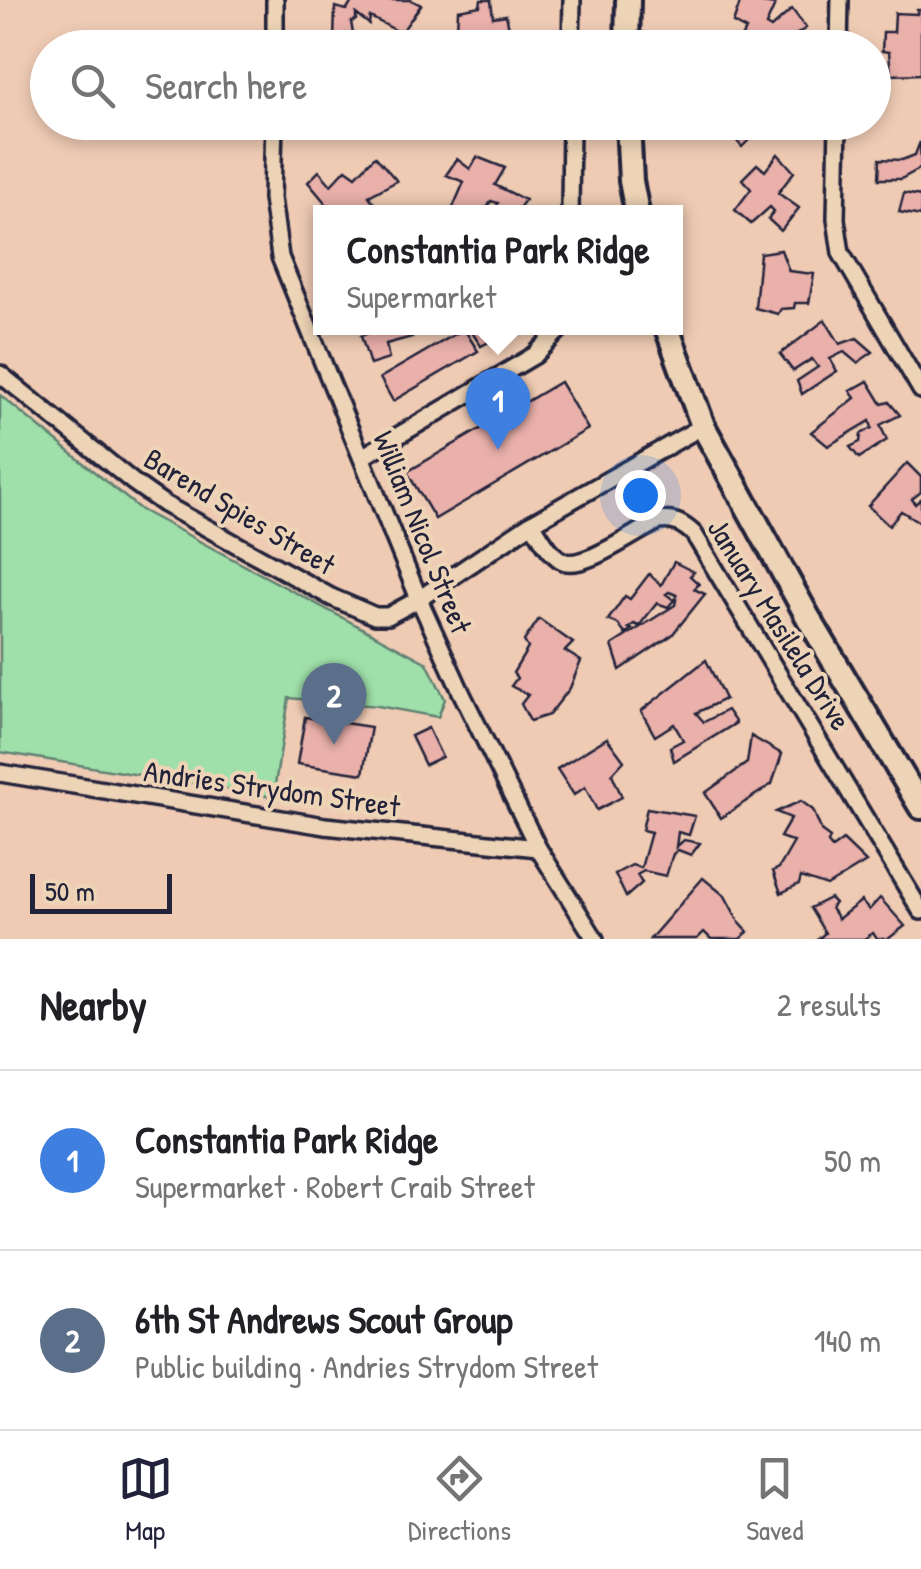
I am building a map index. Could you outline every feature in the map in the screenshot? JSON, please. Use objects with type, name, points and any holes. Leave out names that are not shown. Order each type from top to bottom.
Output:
[{"type":"main road","points":[[627,30],[628,0]]},
{"type":"main road","points":[[629,140],[636,205]]},
{"type":"main road","name":"January Masilela Drive","points":[[670,335],[703,426],[809,619],[921,807]]},
{"type":"street","points":[[275,0],[275,30]]},
{"type":"street","points":[[572,0],[572,30]]},
{"type":"street","points":[[839,30],[840,0]]},
{"type":"street","name":"William Nicol Street","points":[[274,140],[272,198],[280,256],[419,599],[538,848],[595,939]]},
{"type":"street","points":[[570,205],[571,140]]},
{"type":"street","points":[[838,140],[836,219],[841,253],[921,390]]},
{"type":"street","points":[[362,457],[535,356],[554,335]]},
{"type":"street","name":"Barend Spies Street","points":[[0,374],[164,504],[375,616],[388,616],[419,599],[532,523],[703,426]]},
{"type":"street","name":"January Masilela Drive","points":[[532,523],[564,563],[582,563],[660,520],[682,524],[694,534],[921,910]]},
{"type":"street","name":"Andries Strydom Street","points":[[0,773],[325,826],[538,848]]},
{"type":"green space","points":[[0,395],[141,510],[427,663],[445,699],[438,717],[378,706],[289,698],[273,797],[0,752]]},
{"type":"building","points":[[353,0],[411,0],[421,5],[403,30],[370,17],[369,24],[356,14],[356,20],[351,22],[352,30],[334,30],[335,7],[347,10]]},
{"type":"building","points":[[481,0],[491,0],[493,17],[506,15],[510,30],[457,30],[458,10],[480,6]]},
{"type":"building","points":[[741,0],[775,5],[766,25],[771,28],[792,9],[806,28],[746,30],[733,23]]},
{"type":"building","points":[[921,10],[921,74],[891,75],[895,13],[917,14]]},
{"type":"building","points":[[920,142],[921,168],[901,179],[879,179],[880,159],[902,160],[915,155]]},
{"type":"building","points":[[778,154],[794,172],[778,193],[799,208],[781,231],[768,219],[774,211],[770,207],[751,224],[735,210],[751,189],[742,179],[757,164],[765,171]]},
{"type":"building","points":[[375,156],[397,181],[369,196],[374,203],[371,205],[327,205],[308,182],[319,171],[331,185],[346,169],[356,176]]},
{"type":"building","points":[[477,157],[505,168],[495,185],[525,200],[521,205],[497,205],[491,201],[489,205],[454,205],[464,182],[446,175],[457,159],[470,169]]},
{"type":"building","points":[[904,193],[921,196],[921,216],[899,212]]},
{"type":"building","points":[[781,250],[789,271],[814,274],[809,303],[795,303],[794,308],[781,309],[778,314],[755,308],[760,253]]},
{"type":"building","points":[[825,320],[840,344],[857,338],[873,352],[857,363],[844,352],[830,359],[837,371],[802,394],[797,381],[818,367],[812,359],[793,371],[780,354]]},
{"type":"building","points":[[454,335],[468,335],[478,351],[393,401],[380,378]]},
{"type":"building","points":[[474,335],[502,335],[481,346]]},
{"type":"building","points":[[361,336],[412,337],[386,344],[389,359],[370,365]]},
{"type":"building","points":[[868,381],[882,404],[889,402],[900,415],[880,425],[887,440],[859,458],[850,447],[872,428],[870,421],[828,446],[811,432],[855,398],[850,391]]},
{"type":"building","points":[[560,382],[588,429],[435,519],[407,472]]},
{"type":"building","points":[[907,463],[921,477],[921,492],[912,499],[915,504],[921,499],[921,523],[901,511],[889,526],[868,506]]},
{"type":"building","points":[[674,562],[694,572],[690,576],[699,584],[694,589],[705,594],[672,635],[620,670],[612,645],[675,605],[677,595],[666,594],[674,600],[668,607],[657,603],[639,626],[634,624],[625,634],[618,624],[608,620],[625,596],[630,599],[649,574],[661,585]]},
{"type":"building","points":[[539,619],[573,643],[565,651],[581,661],[570,688],[549,715],[530,721],[521,704],[528,695],[511,686],[517,678],[513,673],[528,648],[524,641]]},
{"type":"building","points":[[706,660],[725,699],[696,713],[704,722],[727,710],[736,723],[674,761],[670,747],[683,740],[674,724],[655,736],[641,711]]},
{"type":"building","points":[[305,717],[371,727],[363,774],[297,764]]},
{"type":"building","points":[[428,728],[442,757],[425,765],[411,736]]},
{"type":"building","points":[[751,736],[782,754],[772,784],[721,818],[705,793],[747,763]]},
{"type":"building","points":[[607,738],[624,761],[612,774],[622,797],[597,810],[585,787],[574,795],[557,769]]},
{"type":"building","points":[[801,801],[813,810],[832,848],[843,840],[866,862],[827,886],[801,877],[799,884],[781,893],[773,871],[779,868],[794,842],[780,837],[791,818],[776,812]]},
{"type":"building","points":[[647,808],[695,816],[689,835],[678,832],[676,847],[684,840],[700,843],[691,855],[678,850],[673,854],[666,876],[644,871],[637,875],[642,883],[626,897],[615,874],[632,865],[641,868],[651,832],[642,830]]},
{"type":"building","points":[[703,878],[725,896],[748,932],[740,939],[711,939],[704,932],[697,939],[650,939]]},
{"type":"building","points":[[830,898],[838,919],[861,901],[869,910],[880,898],[905,926],[888,939],[877,939],[873,933],[864,939],[818,939],[825,933],[810,908]]},
{"type":"place","name":"Constantia Park Ridge","points":[[498,450]]},
{"type":"place","name":"6th St Andrews Scout Group","points":[[334,745]]}]
